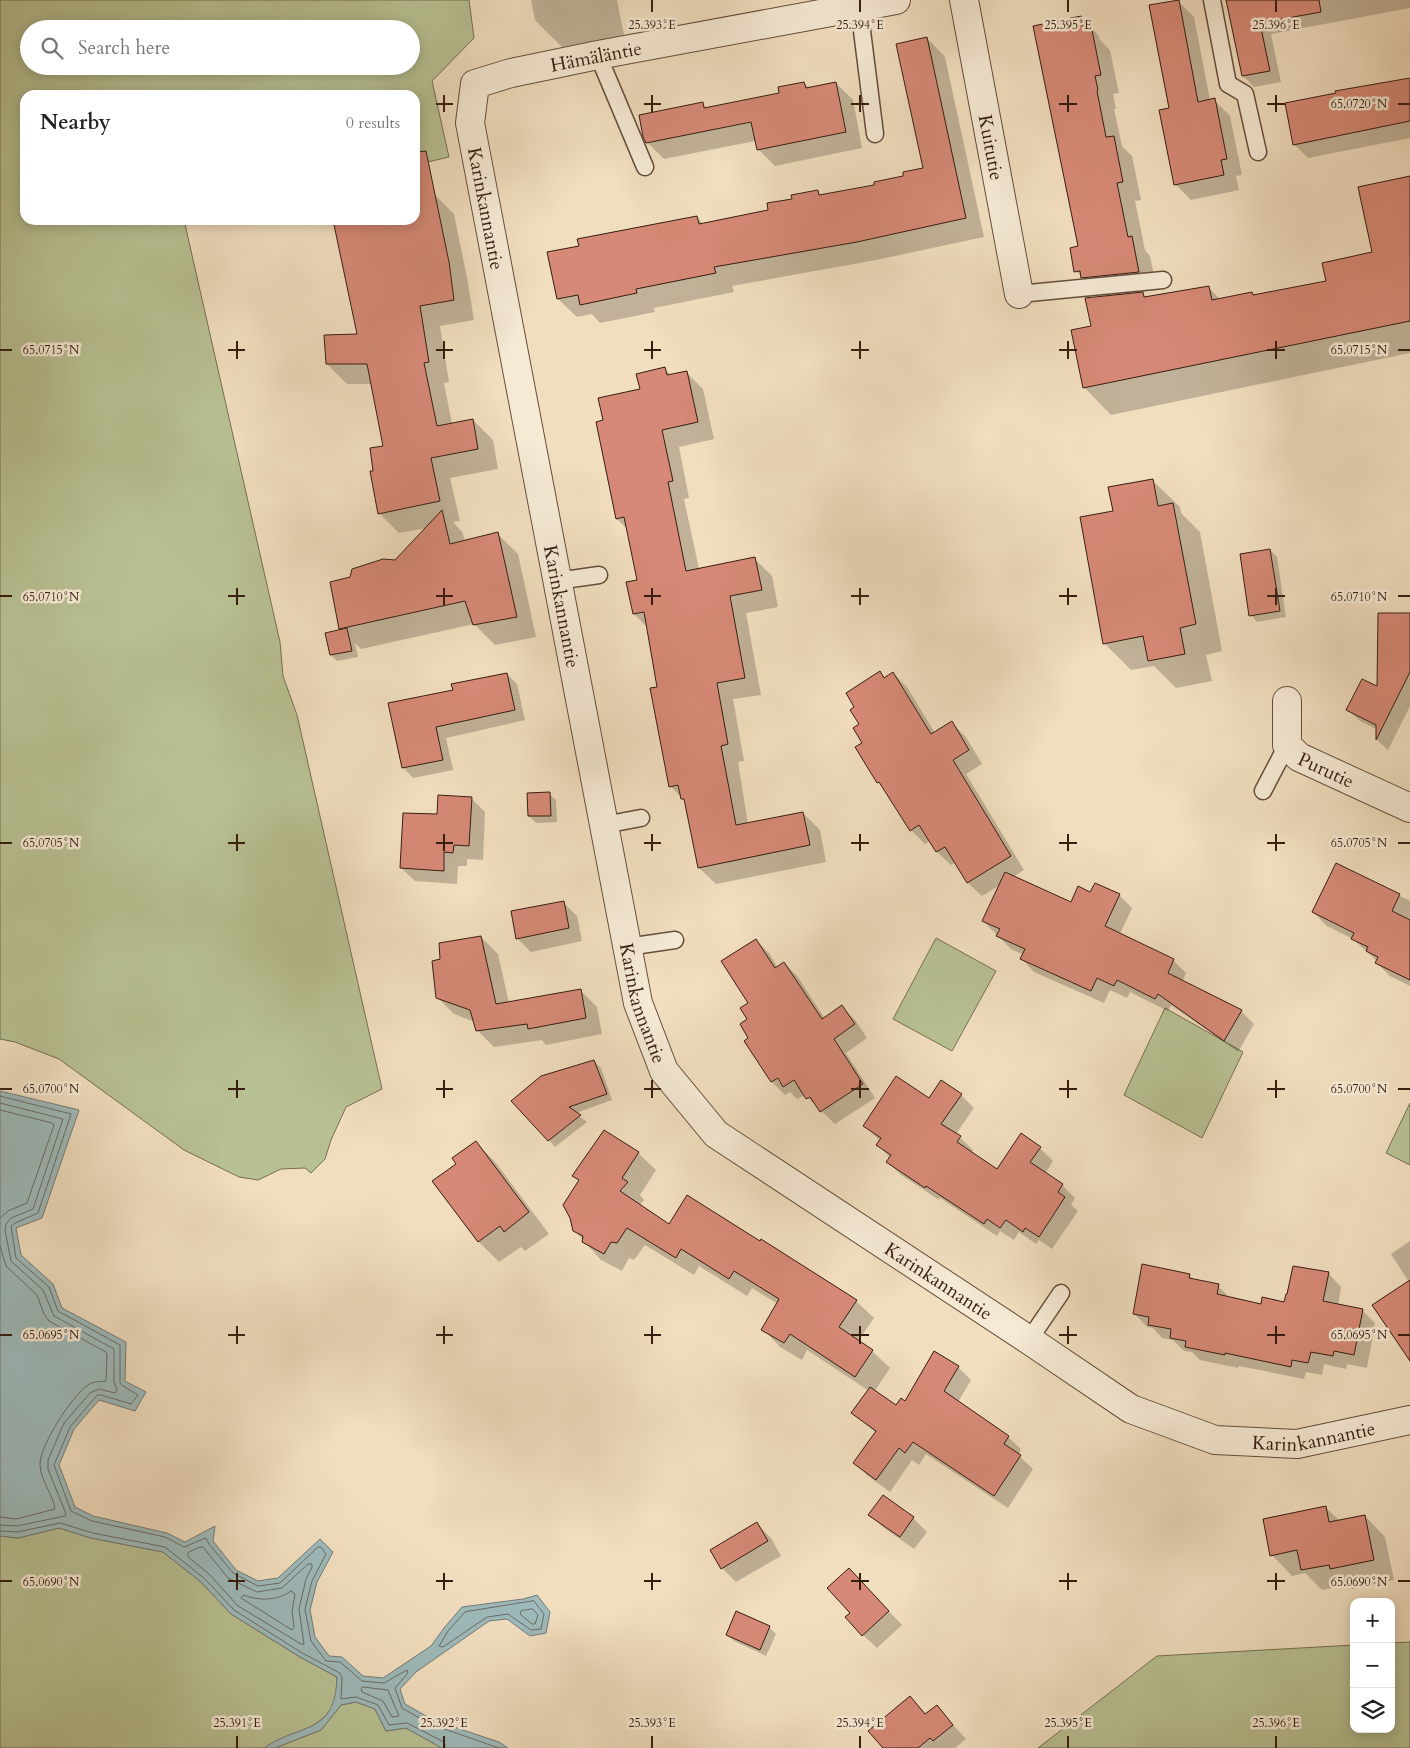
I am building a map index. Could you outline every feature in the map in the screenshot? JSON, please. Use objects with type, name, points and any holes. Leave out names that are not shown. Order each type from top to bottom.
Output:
[{"type":"street","name":"Kuitutie","points":[[964,0],[1019,294]]},
{"type":"street","name":"Hämäläntie","points":[[474,84],[511,73],[877,3]]},
{"type":"street","name":"Karinkannantie","points":[[474,84],[470,123],[627,947],[638,1003],[664,1071],[716,1134],[1029,1340],[1130,1409],[1214,1440],[1298,1444],[1410,1420]]},
{"type":"street","name":"Purutie","points":[[1287,701],[1287,744],[1299,757],[1410,808]]},
{"type":"lane","points":[[1212,0],[1228,84],[1245,94],[1258,152]]},
{"type":"lane","points":[[875,134],[877,3]]},
{"type":"lane","points":[[598,56],[645,167]]},
{"type":"lane","points":[[1019,294],[1163,280]]},
{"type":"lane","points":[[557,582],[599,575]]},
{"type":"lane","points":[[1262,791],[1287,744]]},
{"type":"lane","points":[[604,825],[642,818]]},
{"type":"lane","points":[[627,947],[675,940]]},
{"type":"lane","points":[[1029,1340],[1061,1293]]},
{"type":"green space","points":[[0,0],[469,0],[474,38],[432,81],[449,157],[420,164],[420,90],[20,90],[20,225],[185,225],[280,642],[283,676],[297,715],[382,1089],[346,1107],[331,1140],[325,1159],[311,1173],[305,1168],[281,1169],[258,1180],[239,1177],[184,1150],[59,1059],[15,1042],[0,1039]]},
{"type":"green space","points":[[936,938],[996,971],[952,1051],[893,1019]]},
{"type":"green space","points":[[1165,1008],[1243,1052],[1202,1138],[1124,1095]]},
{"type":"green space","points":[[1410,1103],[1410,1165],[1386,1153]]},
{"type":"green space","points":[[59,1528],[91,1538],[163,1552],[201,1582],[231,1614],[300,1657],[337,1677],[336,1698],[329,1711],[314,1725],[264,1748],[0,1748],[0,1536],[18,1538]]},
{"type":"green space","points":[[1410,1642],[1410,1748],[1038,1748],[1157,1656],[1350,1645],[1350,1733],[1395,1733],[1395,1643]]},
{"type":"green space","points":[[356,1702],[375,1709],[386,1731],[406,1728],[442,1748],[275,1748],[321,1730],[341,1705]]},
{"type":"water","points":[[0,1091],[79,1110],[42,1218],[16,1228],[21,1255],[53,1284],[62,1308],[126,1342],[125,1381],[146,1392],[135,1411],[99,1400],[74,1429],[59,1465],[75,1507],[93,1516],[167,1533],[185,1542],[215,1526],[213,1541],[236,1570],[258,1581],[278,1578],[320,1539],[333,1552],[317,1582],[310,1610],[315,1637],[329,1656],[342,1657],[363,1676],[383,1678],[431,1646],[462,1607],[523,1599],[537,1595],[550,1612],[546,1633],[530,1636],[507,1619],[489,1621],[416,1672],[400,1689],[405,1704],[433,1720],[499,1742],[508,1748],[442,1748],[406,1728],[386,1731],[375,1709],[356,1702],[341,1705],[321,1730],[275,1748],[264,1748],[323,1719],[330,1709],[335,1696],[337,1677],[300,1657],[231,1614],[201,1582],[163,1552],[91,1538],[59,1528],[18,1538],[0,1536]]},
{"type":"building","points":[[1179,0],[1198,102],[1215,98],[1227,159],[1221,160],[1224,175],[1174,185],[1159,110],[1169,108],[1149,5]]},
{"type":"building","points":[[1226,0],[1319,0],[1321,12],[1260,23],[1270,71],[1242,76]]},
{"type":"building","points":[[1081,16],[1084,31],[1092,30],[1101,75],[1095,76],[1097,91],[1106,137],[1114,136],[1123,182],[1117,183],[1128,237],[1132,236],[1139,272],[1081,278],[1080,271],[1074,272],[1070,248],[1078,246],[1033,26]]},
{"type":"building","points":[[927,37],[966,218],[857,242],[714,267],[716,273],[636,289],[637,293],[580,305],[578,295],[557,299],[547,252],[579,246],[577,239],[697,216],[699,224],[768,210],[767,203],[792,199],[791,195],[818,190],[819,195],[874,185],[874,182],[903,176],[903,172],[923,168],[896,44]]},
{"type":"building","points":[[1410,78],[1410,121],[1293,145],[1285,103],[1336,93],[1335,91]]},
{"type":"building","points":[[804,82],[806,88],[836,82],[846,132],[757,150],[751,122],[646,143],[643,137],[639,115],[703,102],[704,108],[779,93],[778,87]]},
{"type":"building","points":[[426,151],[449,262],[454,300],[420,306],[429,362],[424,363],[437,426],[473,419],[478,449],[431,458],[440,501],[378,514],[370,471],[373,471],[370,448],[383,446],[367,364],[326,364],[324,335],[357,334],[334,225],[420,225],[420,152]]},
{"type":"building","points":[[1410,176],[1410,321],[1083,388],[1071,330],[1091,326],[1085,298],[1143,292],[1144,297],[1209,286],[1212,300],[1252,292],[1253,295],[1326,281],[1322,263],[1372,252],[1358,187]]},
{"type":"building","points":[[665,367],[667,375],[687,371],[698,422],[662,430],[673,481],[668,482],[686,571],[755,557],[762,590],[730,596],[745,678],[717,683],[728,744],[721,746],[736,825],[803,812],[810,845],[698,868],[684,799],[681,799],[678,785],[669,787],[650,688],[657,687],[644,612],[633,614],[626,582],[637,580],[624,517],[616,519],[596,422],[603,420],[598,398],[640,389],[636,374]]},
{"type":"building","points":[[1153,479],[1158,506],[1173,503],[1196,624],[1180,628],[1185,654],[1148,661],[1143,636],[1103,644],[1080,517],[1113,511],[1108,487]]},
{"type":"building","points":[[442,510],[450,544],[498,532],[517,617],[473,625],[465,601],[339,629],[330,582],[350,577],[352,569],[383,559],[395,560]]},
{"type":"building","points":[[1270,549],[1280,611],[1249,616],[1240,554]]},
{"type":"building","points":[[1378,613],[1410,613],[1410,672],[1376,740],[1376,725],[1346,710],[1362,679],[1377,686]]},
{"type":"building","points":[[347,628],[352,651],[330,655],[325,633]]},
{"type":"building","points":[[880,671],[884,678],[893,672],[931,734],[952,721],[969,750],[953,760],[1011,856],[967,883],[945,847],[936,852],[919,825],[910,831],[855,747],[862,743],[853,728],[859,724],[850,710],[854,707],[846,693]]},
{"type":"building","points":[[507,673],[515,710],[436,727],[443,760],[402,768],[388,703],[453,690],[451,684]]},
{"type":"building","points":[[550,792],[551,816],[528,816],[527,793]]},
{"type":"building","points":[[438,795],[472,797],[469,846],[454,845],[453,853],[444,852],[444,871],[400,868],[403,813],[437,814]]},
{"type":"building","points":[[1336,863],[1400,894],[1392,911],[1410,920],[1410,980],[1375,963],[1378,957],[1366,951],[1368,947],[1351,939],[1354,933],[1312,912]]},
{"type":"building","points":[[1005,872],[1071,902],[1078,886],[1090,892],[1095,883],[1120,894],[1105,926],[1174,959],[1168,973],[1242,1010],[1224,1041],[1158,994],[1155,999],[1117,980],[1114,986],[1097,978],[1091,991],[1020,959],[1025,949],[996,936],[1000,929],[982,921]]},
{"type":"building","points":[[564,901],[569,928],[516,939],[511,911]]},
{"type":"building","points":[[481,936],[496,1004],[581,989],[586,1018],[528,1029],[527,1024],[476,1031],[470,1010],[436,998],[432,961],[440,959],[439,943]]},
{"type":"building","points":[[756,939],[775,968],[784,962],[822,1019],[842,1005],[855,1024],[834,1039],[863,1084],[820,1112],[810,1097],[806,1099],[794,1080],[783,1087],[778,1078],[771,1082],[744,1041],[748,1038],[740,1024],[747,1019],[740,1008],[748,1003],[721,961]]},
{"type":"building","points":[[594,1060],[607,1094],[569,1107],[581,1115],[548,1141],[511,1101],[541,1076]]},
{"type":"building","points":[[896,1076],[929,1098],[941,1080],[962,1094],[941,1124],[961,1136],[957,1142],[997,1169],[1021,1133],[1041,1147],[1030,1162],[1063,1184],[1058,1192],[1065,1197],[1039,1237],[1025,1228],[1023,1232],[1006,1220],[1000,1228],[987,1219],[984,1224],[886,1162],[891,1155],[876,1145],[881,1138],[863,1126]]},
{"type":"building","points":[[604,1130],[639,1152],[622,1178],[628,1182],[620,1191],[669,1224],[687,1195],[857,1300],[839,1327],[873,1350],[855,1377],[790,1334],[784,1343],[761,1330],[779,1299],[734,1271],[729,1279],[681,1249],[676,1258],[627,1228],[617,1243],[611,1242],[604,1254],[582,1242],[583,1236],[573,1231],[570,1218],[563,1205],[579,1180],[572,1176]]},
{"type":"building","points":[[476,1141],[529,1212],[504,1232],[500,1226],[478,1242],[432,1181],[456,1164],[452,1158]]},
{"type":"building","points":[[1142,1264],[1190,1274],[1189,1278],[1219,1284],[1217,1294],[1261,1304],[1262,1297],[1284,1302],[1293,1266],[1329,1272],[1323,1301],[1363,1309],[1354,1355],[1334,1351],[1333,1356],[1311,1352],[1308,1363],[1292,1360],[1291,1367],[1225,1353],[1225,1355],[1185,1347],[1186,1341],[1170,1338],[1171,1329],[1148,1325],[1149,1317],[1133,1314]]},
{"type":"building","points":[[1410,1280],[1410,1361],[1372,1305]]},
{"type":"building","points":[[934,1351],[959,1366],[944,1391],[1009,1436],[1004,1444],[1021,1455],[994,1496],[913,1442],[905,1453],[899,1448],[876,1480],[853,1463],[876,1431],[851,1413],[870,1387],[896,1405],[901,1398],[905,1401]]},
{"type":"building","points":[[883,1495],[914,1517],[900,1537],[868,1515]]},
{"type":"building","points":[[1326,1506],[1329,1522],[1365,1515],[1374,1560],[1330,1569],[1329,1565],[1301,1570],[1297,1550],[1270,1556],[1263,1519]]},
{"type":"building","points":[[757,1522],[768,1541],[721,1569],[710,1550]]},
{"type":"building","points":[[849,1568],[889,1611],[862,1636],[845,1617],[850,1613],[827,1588]]},
{"type":"building","points":[[736,1611],[770,1626],[760,1650],[726,1635]]},
{"type":"building","points":[[910,1696],[925,1714],[937,1705],[953,1725],[933,1741],[930,1738],[918,1748],[883,1748],[868,1731]]}]
